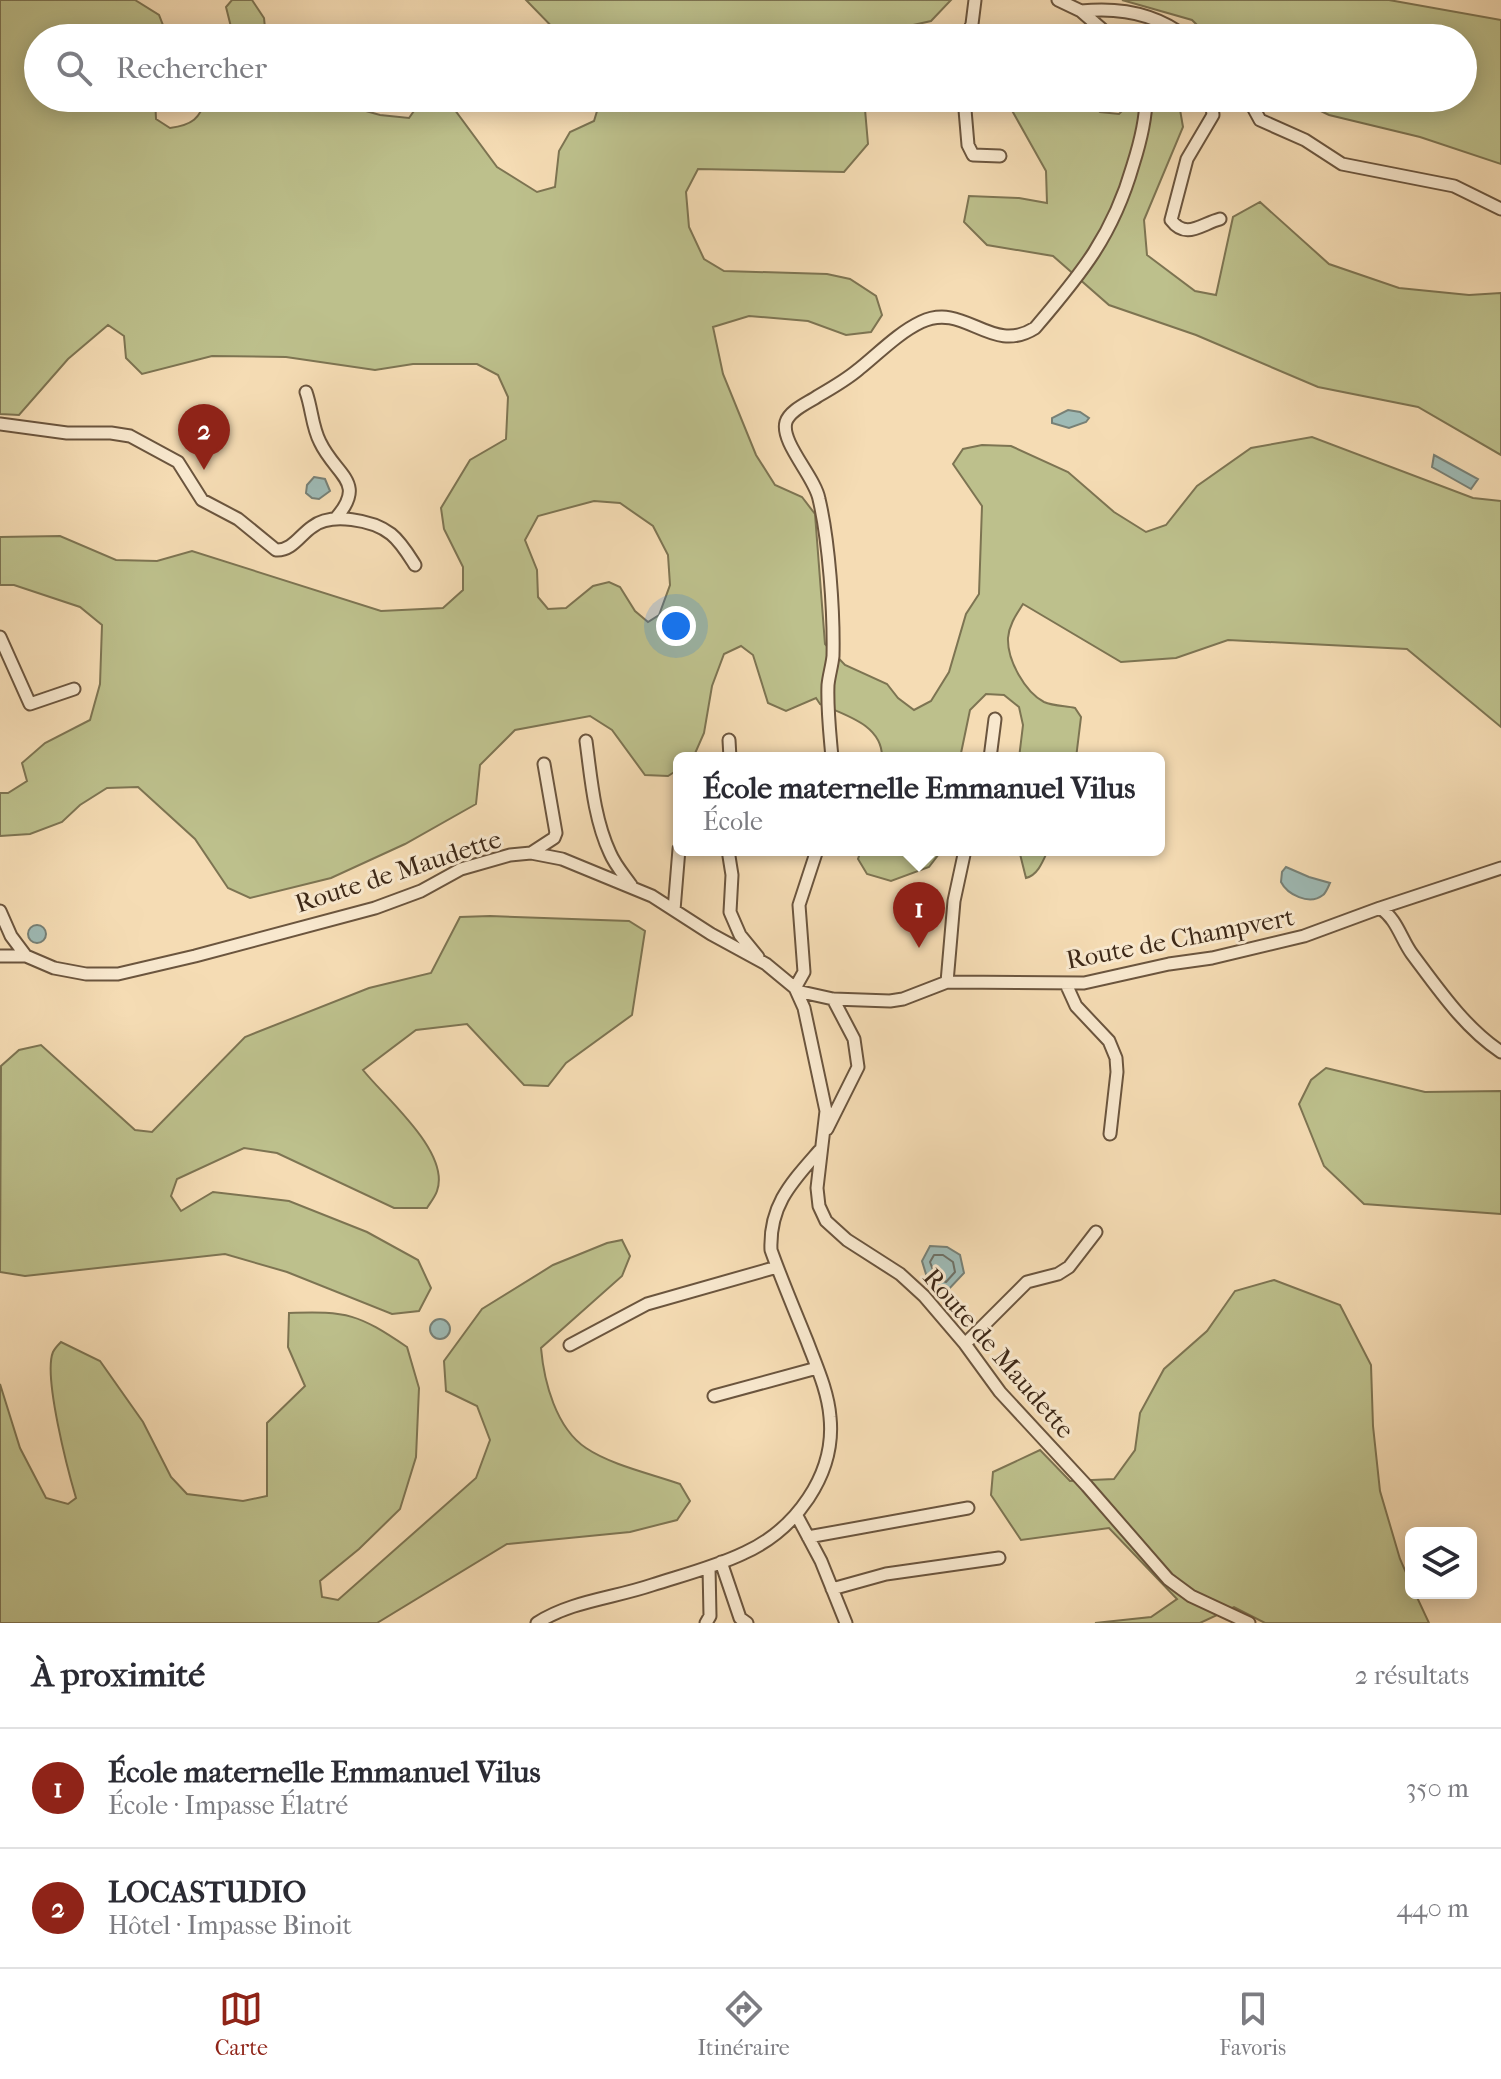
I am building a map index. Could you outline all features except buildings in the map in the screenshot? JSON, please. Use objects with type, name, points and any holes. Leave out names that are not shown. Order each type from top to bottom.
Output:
[{"type":"street","points":[[972,24],[975,0]]},
{"type":"street","points":[[1058,0],[1081,11],[1096,24]]},
{"type":"street","points":[[1081,11],[1108,8],[1164,24]]},
{"type":"street","points":[[965,112],[968,145],[973,155],[1000,156]]},
{"type":"street","points":[[832,752],[828,700],[833,654],[821,510],[813,482],[785,432],[786,423],[797,410],[856,372],[924,320],[938,316],[954,317],[992,335],[1006,337],[1025,334],[1035,328],[1087,266],[1108,233],[1120,206],[1141,137],[1144,112]]},
{"type":"street","points":[[1213,112],[1187,159],[1171,220],[1181,229],[1190,231],[1220,219]]},
{"type":"street","points":[[1256,112],[1260,120],[1305,140],[1342,164],[1454,186],[1501,209]]},
{"type":"street","points":[[306,392],[321,444],[350,489],[347,505],[335,519]]},
{"type":"street","points":[[0,424],[67,433],[130,436],[178,462],[202,500],[238,519],[276,550],[287,549],[313,526],[335,519],[386,530],[415,565]]},
{"type":"street","points":[[0,637],[30,704],[74,689]]},
{"type":"street","points":[[991,752],[995,719]]},
{"type":"street","points":[[729,740],[730,752]]},
{"type":"street","points":[[586,741],[597,809],[607,845],[631,886]]},
{"type":"street","points":[[531,853],[554,838],[556,833],[544,764]]},
{"type":"street","name":"Route de Maudette","points":[[26,956],[54,968],[86,974],[118,974],[375,908],[421,891],[461,869],[510,855],[531,853],[562,859],[631,886],[761,961],[786,978],[796,990],[804,1008],[824,1102],[817,1196],[826,1221],[847,1240],[900,1274],[924,1296],[1000,1392],[1168,1579],[1191,1596],[1249,1623]]},
{"type":"street","points":[[674,910],[678,856]]},
{"type":"street","points":[[729,856],[732,875],[730,912],[740,935],[761,961]]},
{"type":"street","points":[[796,990],[804,972],[799,905],[815,856]]},
{"type":"street","points":[[947,982],[954,901],[964,856]]},
{"type":"street","name":"Route de Champvert","points":[[796,990],[833,999],[903,999],[947,982],[969,980],[1084,983],[1328,930],[1371,910],[1501,868]]},
{"type":"street","points":[[1380,908],[1394,921],[1410,952],[1464,1022],[1501,1052]]},
{"type":"street","points":[[0,911],[11,936],[26,956]]},
{"type":"street","points":[[0,956],[26,956]]},
{"type":"street","points":[[1066,984],[1076,1006],[1109,1041],[1116,1058],[1110,1134]]},
{"type":"street","points":[[824,1133],[858,1067],[854,1039],[833,999]]},
{"type":"street","points":[[537,1623],[552,1613],[616,1597],[709,1567],[752,1549],[797,1516],[817,1483],[829,1443],[830,1417],[817,1368],[771,1250],[770,1236],[777,1206],[789,1186],[820,1150]]},
{"type":"street","points":[[965,1344],[1027,1282],[1058,1274],[1069,1267],[1096,1232]]},
{"type":"street","points":[[570,1345],[647,1304],[777,1267]]},
{"type":"street","points":[[714,1396],[817,1368]]},
{"type":"street","points":[[808,1537],[968,1508]]},
{"type":"street","points":[[797,1516],[846,1623]]},
{"type":"street","points":[[832,1589],[886,1574],[999,1558]]},
{"type":"street","points":[[721,1562],[740,1618],[747,1623]]},
{"type":"street","points":[[706,1623],[710,1616],[709,1567]]},
{"type":"green space","points":[[0,0],[135,0],[159,15],[163,24],[24,24],[24,112],[156,112],[156,119],[170,128],[194,120],[200,112],[369,112],[409,118],[413,112],[456,112],[497,167],[537,192],[555,187],[559,151],[570,132],[594,121],[597,112],[865,112],[868,144],[844,172],[698,169],[686,192],[689,227],[704,259],[724,271],[827,274],[850,279],[876,296],[882,315],[871,332],[846,335],[808,321],[749,316],[713,327],[723,374],[756,455],[775,485],[802,497],[815,514],[825,644],[845,665],[887,684],[898,698],[914,710],[931,701],[949,672],[966,614],[979,594],[982,506],[953,464],[963,449],[982,445],[1011,446],[1068,472],[1114,512],[1146,532],[1166,525],[1197,486],[1251,448],[1312,437],[1473,498],[1501,501],[1501,727],[1407,649],[1228,640],[1176,658],[1121,662],[1023,604],[1009,633],[1008,647],[1014,665],[1030,691],[1044,702],[1075,708],[1081,717],[1077,752],[1020,752],[1023,725],[1019,707],[1004,695],[986,694],[970,710],[961,752],[881,752],[869,729],[851,717],[820,704],[816,698],[786,711],[768,703],[753,655],[741,646],[724,654],[712,686],[704,733],[696,752],[673,752],[673,773],[668,776],[645,775],[612,730],[590,716],[515,730],[480,765],[476,804],[405,844],[331,878],[250,898],[228,888],[195,839],[138,787],[107,788],[80,805],[62,822],[30,834],[0,836],[0,793],[8,793],[27,781],[22,763],[45,743],[90,720],[100,684],[102,625],[80,607],[14,585],[0,585],[0,537],[60,536],[116,560],[157,561],[192,551],[381,611],[443,608],[463,590],[463,567],[444,529],[441,508],[470,460],[506,439],[508,397],[498,375],[477,364],[413,364],[375,370],[286,357],[212,356],[142,374],[126,358],[124,336],[108,325],[68,359],[19,415],[0,414]],"holes":[[[594,501],[620,503],[653,526],[668,555],[670,585],[659,615],[648,622],[635,611],[620,587],[609,582],[593,586],[566,608],[548,609],[538,597],[537,570],[525,540],[538,516]]]},
{"type":"green space","points":[[232,0],[252,0],[265,24],[230,24],[226,7]]},
{"type":"green space","points":[[526,0],[951,0],[931,21],[918,24],[549,24]]},
{"type":"green space","points":[[1122,0],[1389,0],[1501,20],[1501,164],[1420,137],[1323,112],[1477,112],[1477,24],[1196,24],[1192,20]]},
{"type":"green space","points":[[1013,112],[1180,112],[1183,127],[1144,220],[1147,255],[1195,291],[1216,295],[1233,217],[1260,202],[1329,264],[1399,288],[1469,295],[1501,293],[1501,455],[1418,407],[1318,387],[1196,335],[1109,305],[1053,256],[987,245],[964,222],[969,196],[1019,198],[1047,203],[1046,171]]},
{"type":"green space","points":[[859,856],[937,856],[929,867],[891,881],[867,874]]},
{"type":"green space","points":[[1020,856],[1045,856],[1037,871],[1026,878]]},
{"type":"green space","points":[[460,917],[629,921],[645,931],[632,1015],[566,1063],[548,1086],[524,1085],[467,1024],[416,1030],[363,1070],[413,1126],[434,1159],[439,1176],[437,1191],[427,1208],[394,1208],[277,1153],[244,1148],[177,1179],[171,1196],[181,1211],[213,1192],[289,1201],[367,1232],[418,1260],[431,1288],[419,1311],[392,1314],[287,1272],[225,1254],[25,1276],[0,1272],[1,1066],[19,1050],[41,1045],[135,1130],[152,1132],[245,1037],[369,988],[431,973]]},
{"type":"green space","points":[[1326,1068],[1425,1092],[1501,1091],[1501,1214],[1364,1204],[1324,1166],[1299,1104],[1311,1080]]},
{"type":"green space","points":[[622,1240],[630,1256],[622,1276],[541,1348],[545,1375],[559,1417],[586,1448],[619,1464],[680,1484],[690,1501],[677,1520],[630,1532],[507,1544],[377,1623],[0,1623],[0,1384],[20,1448],[46,1498],[68,1504],[76,1498],[51,1381],[53,1352],[61,1342],[100,1361],[143,1422],[171,1477],[187,1494],[243,1501],[267,1496],[267,1423],[305,1386],[288,1347],[289,1313],[352,1317],[376,1327],[407,1347],[419,1388],[416,1457],[400,1509],[320,1581],[322,1597],[338,1600],[476,1478],[490,1440],[477,1406],[446,1391],[444,1361],[482,1309],[553,1265]]},
{"type":"green space","points":[[1274,1280],[1340,1305],[1371,1365],[1380,1491],[1405,1570],[1405,1599],[1418,1599],[1429,1623],[1265,1623],[1234,1607],[1200,1623],[1095,1623],[1151,1617],[1177,1599],[1109,1528],[1021,1540],[991,1495],[993,1472],[1040,1450],[1070,1481],[1114,1479],[1135,1450],[1140,1413],[1164,1369],[1207,1331],[1235,1291]]},
{"type":"water","points":[[1068,410],[1080,412],[1089,418],[1069,428],[1052,423],[1052,418]]},
{"type":"water","points":[[1434,455],[1478,479],[1471,489],[1432,467]]},
{"type":"water","points":[[314,477],[325,479],[330,491],[319,499],[306,493],[307,485]]},
{"type":"water","points":[[1286,867],[1330,883],[1324,894],[1317,898],[1299,897],[1288,891],[1281,882]]},
{"type":"water","points":[[37,925],[46,934],[37,943],[28,934]]},
{"type":"water","points":[[930,1246],[947,1247],[960,1255],[964,1273],[948,1290],[929,1284],[922,1261]]},
{"type":"water","points":[[440,1319],[447,1322],[450,1329],[447,1336],[440,1339],[433,1336],[430,1329],[433,1322]]},
{"type":"place","name":"LOCASTUDIO","points":[[204,470]]},
{"type":"place","name":"École maternelle Emmanuel Vilus","points":[[919,948]]}]
